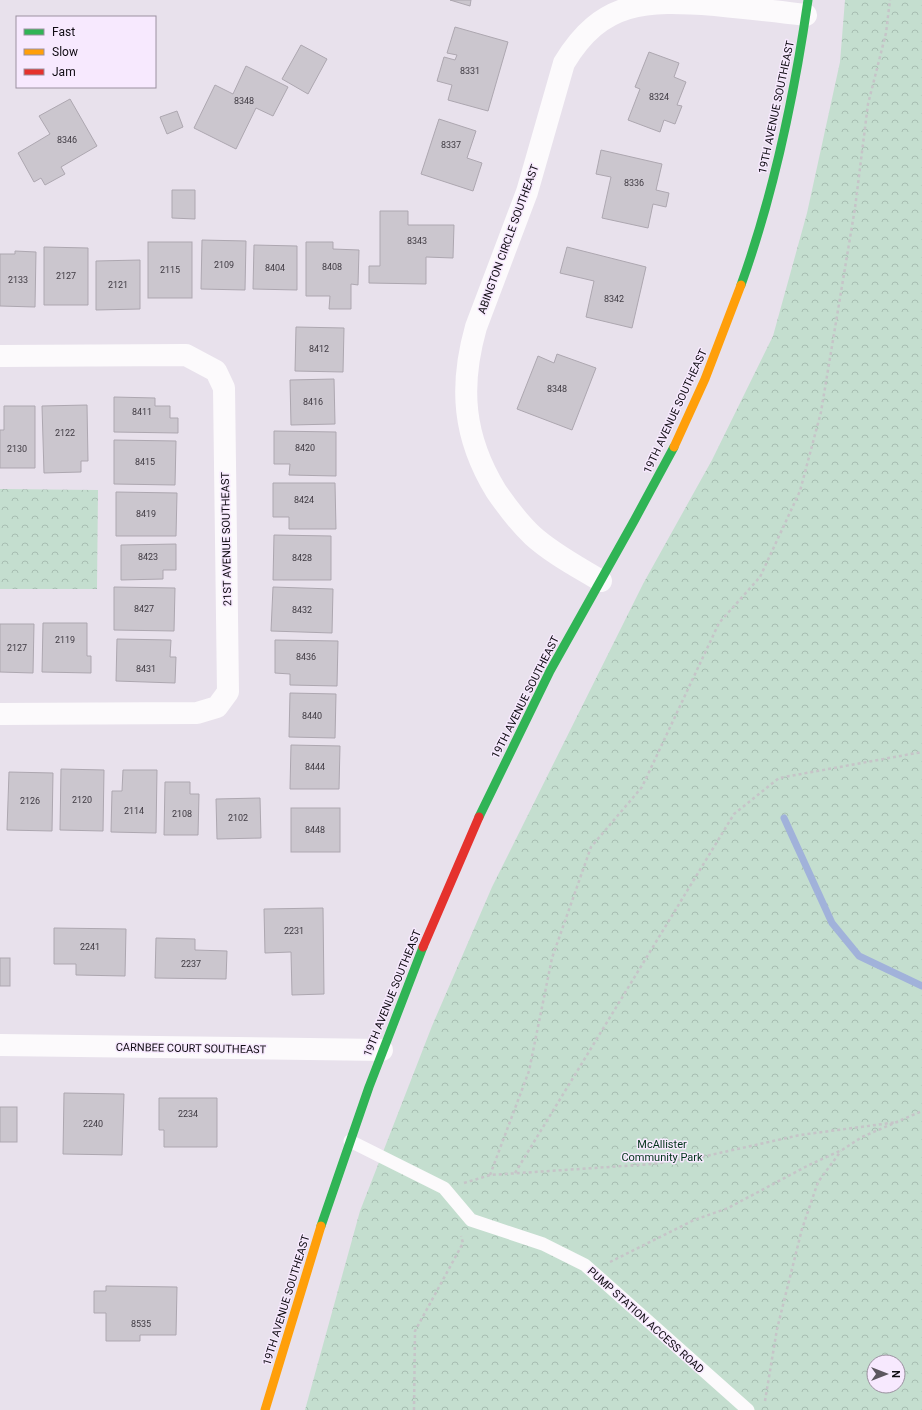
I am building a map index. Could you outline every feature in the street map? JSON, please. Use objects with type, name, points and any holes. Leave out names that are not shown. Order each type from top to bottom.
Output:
[{"type":"street","name":"ABINGTON CIRCLE SOUTHEAST","points":[[601,581],[564,559],[533,536],[507,508],[486,473],[477,454],[467,412],[466,376],[470,347],[476,327],[527,192],[564,63],[573,47],[597,21],[621,7],[643,1],[676,1],[807,7]]},
{"type":"street","name":"19TH AVENUE SOUTHEAST","points":[[265,1410],[327,1208],[350,1141],[382,1050],[436,916],[498,775],[551,670],[682,431],[713,360],[740,289],[763,217],[782,145],[798,71],[807,7]]},
{"type":"street","name":"21ST AVENUE SOUTHEAST","points":[[0,356],[186,355],[216,371],[224,388],[228,692],[217,707],[197,713],[0,714]]},
{"type":"street","name":"CARNBEE COURT SOUTHEAST","points":[[0,1045],[382,1050]]},
{"type":"lane","name":"PUMP STATION ACCESS ROAD","points":[[350,1141],[444,1188],[471,1220],[543,1244],[585,1265],[748,1410]]},
{"type":"path","points":[[490,1175],[529,1071],[552,958],[591,847],[642,787],[719,623],[760,577],[800,491],[821,412],[855,208],[868,104],[886,33],[890,0]]},
{"type":"path","points":[[515,1173],[734,814],[780,778],[922,752]]},
{"type":"path","points":[[591,1270],[694,1220],[728,1208],[809,1165],[842,1150],[862,1137],[922,1111]]},
{"type":"path","points":[[444,1188],[490,1175],[653,1164],[706,1156],[800,1135],[898,1122]]},
{"type":"path","points":[[764,1402],[779,1321],[802,1229],[818,1182],[842,1150]]},
{"type":"path","points":[[414,1410],[415,1331],[463,1243],[458,1229]]},
{"type":"green space","name":"McAllister Community Park","points":[[845,0],[922,0],[922,1410],[305,1410],[360,1211],[432,1026],[492,887],[643,584],[712,460],[773,336],[807,213],[840,62]]},
{"type":"green space","points":[[0,489],[98,490],[97,589],[0,589]]},
{"type":"building","points":[[450,0],[471,0],[470,6]]},
{"type":"building","points":[[455,27],[508,42],[488,111],[448,100],[452,85],[437,81],[444,57],[455,60],[457,55],[447,53]]},
{"type":"building","points":[[301,45],[327,59],[308,94],[282,79]]},
{"type":"building","points":[[649,52],[679,63],[674,77],[686,82],[677,105],[682,106],[675,124],[664,120],[660,132],[628,120],[640,89],[635,87]]},
{"type":"building","points":[[246,66],[288,87],[273,116],[256,108],[236,149],[194,128],[215,85],[233,94]]},
{"type":"building","points":[[70,99],[97,146],[61,167],[65,174],[45,185],[41,178],[34,182],[18,153],[50,134],[39,116]]},
{"type":"building","points":[[177,111],[183,127],[167,134],[160,117]]},
{"type":"building","points":[[439,119],[476,131],[467,158],[482,163],[473,191],[421,174]]},
{"type":"building","points":[[601,150],[662,164],[656,190],[669,193],[666,207],[653,204],[648,228],[602,218],[611,177],[596,174]]},
{"type":"building","points":[[172,190],[195,190],[195,219],[172,218]]},
{"type":"building","points":[[380,211],[408,211],[408,225],[454,225],[453,258],[426,257],[426,284],[369,283],[369,266],[380,266]]},
{"type":"building","points":[[202,240],[246,241],[245,290],[201,289]]},
{"type":"building","points":[[148,242],[192,242],[192,298],[148,298]]},
{"type":"building","points":[[306,242],[333,242],[333,249],[359,250],[358,285],[351,284],[351,309],[329,309],[330,296],[306,296]]},
{"type":"building","points":[[254,245],[297,246],[297,290],[253,289]]},
{"type":"building","points":[[44,247],[88,248],[88,305],[44,305]]},
{"type":"building","points":[[567,247],[646,267],[632,328],[586,317],[594,281],[560,273]]},
{"type":"building","points":[[15,251],[36,252],[35,307],[0,306],[0,254],[15,254]]},
{"type":"building","points":[[140,260],[140,309],[96,310],[96,261]]},
{"type":"building","points":[[296,327],[344,328],[343,372],[295,371]]},
{"type":"building","points":[[557,354],[596,368],[572,430],[517,409],[538,356],[554,363]]},
{"type":"building","points":[[334,379],[335,424],[291,425],[290,380]]},
{"type":"building","points":[[114,397],[155,398],[155,406],[170,406],[170,418],[178,418],[178,433],[114,432]]},
{"type":"building","points":[[87,405],[88,461],[81,461],[81,472],[44,473],[42,406]]},
{"type":"building","points":[[4,406],[35,406],[35,468],[0,468],[0,430],[4,430]]},
{"type":"building","points":[[274,431],[336,432],[336,476],[289,475],[290,464],[274,464]]},
{"type":"building","points":[[114,440],[176,441],[175,485],[114,484]]},
{"type":"building","points":[[273,483],[335,483],[336,529],[289,529],[289,517],[273,517]]},
{"type":"building","points":[[116,492],[177,493],[176,536],[116,536]]},
{"type":"building","points":[[274,535],[331,536],[331,580],[273,580]]},
{"type":"building","points":[[176,544],[176,570],[163,570],[163,579],[121,580],[121,545]]},
{"type":"building","points":[[114,587],[175,588],[174,631],[114,630]]},
{"type":"building","points":[[273,587],[333,589],[332,633],[271,631]]},
{"type":"building","points":[[43,623],[87,623],[87,656],[91,656],[91,673],[42,672]]},
{"type":"building","points":[[0,624],[34,624],[33,673],[0,672]]},
{"type":"building","points":[[117,639],[171,640],[170,657],[176,657],[175,683],[116,681]]},
{"type":"building","points":[[275,640],[338,641],[337,686],[290,685],[290,674],[275,673]]},
{"type":"building","points":[[290,693],[336,694],[335,738],[289,737]]},
{"type":"building","points":[[291,745],[340,746],[339,789],[290,789]]},
{"type":"building","points":[[61,769],[104,770],[103,831],[60,830]]},
{"type":"building","points":[[123,770],[157,770],[156,833],[111,832],[112,791],[122,791]]},
{"type":"building","points":[[9,772],[53,773],[52,831],[7,830]]},
{"type":"building","points":[[165,782],[190,782],[190,794],[199,794],[198,835],[164,835]]},
{"type":"building","points":[[260,798],[261,838],[217,839],[216,799]]},
{"type":"building","points":[[291,808],[340,808],[340,852],[291,852]]},
{"type":"building","points":[[323,908],[324,994],[292,995],[291,952],[265,953],[264,909]]},
{"type":"building","points":[[54,928],[126,929],[125,976],[76,975],[76,964],[54,964]]},
{"type":"building","points":[[156,938],[195,939],[195,950],[227,951],[226,979],[155,978]]},
{"type":"building","points":[[0,958],[10,958],[10,986],[0,986]]},
{"type":"building","points":[[64,1093],[124,1094],[122,1155],[63,1154]]},
{"type":"building","points":[[159,1098],[217,1098],[217,1147],[164,1147],[164,1130],[159,1130]]},
{"type":"building","points":[[0,1107],[17,1107],[17,1142],[0,1142]]},
{"type":"building","points":[[106,1286],[177,1287],[176,1335],[140,1335],[140,1341],[106,1341],[106,1313],[94,1313],[94,1291],[106,1291]]},
{"type":"waterway","points":[[784,818],[832,923],[859,956],[922,986]]},
{"type":"traffic: fast","points":[[741,285],[753,250],[782,144],[808,0]]},
{"type":"traffic: fast","points":[[479,817],[550,671],[674,447]]},
{"type":"traffic: fast","points":[[321,1226],[369,1087],[423,947]]},
{"type":"traffic: slow","points":[[674,447],[705,379],[741,285]]},
{"type":"traffic: slow","points":[[265,1410],[321,1226]]},
{"type":"traffic: jam","points":[[423,947],[479,817]]}]
